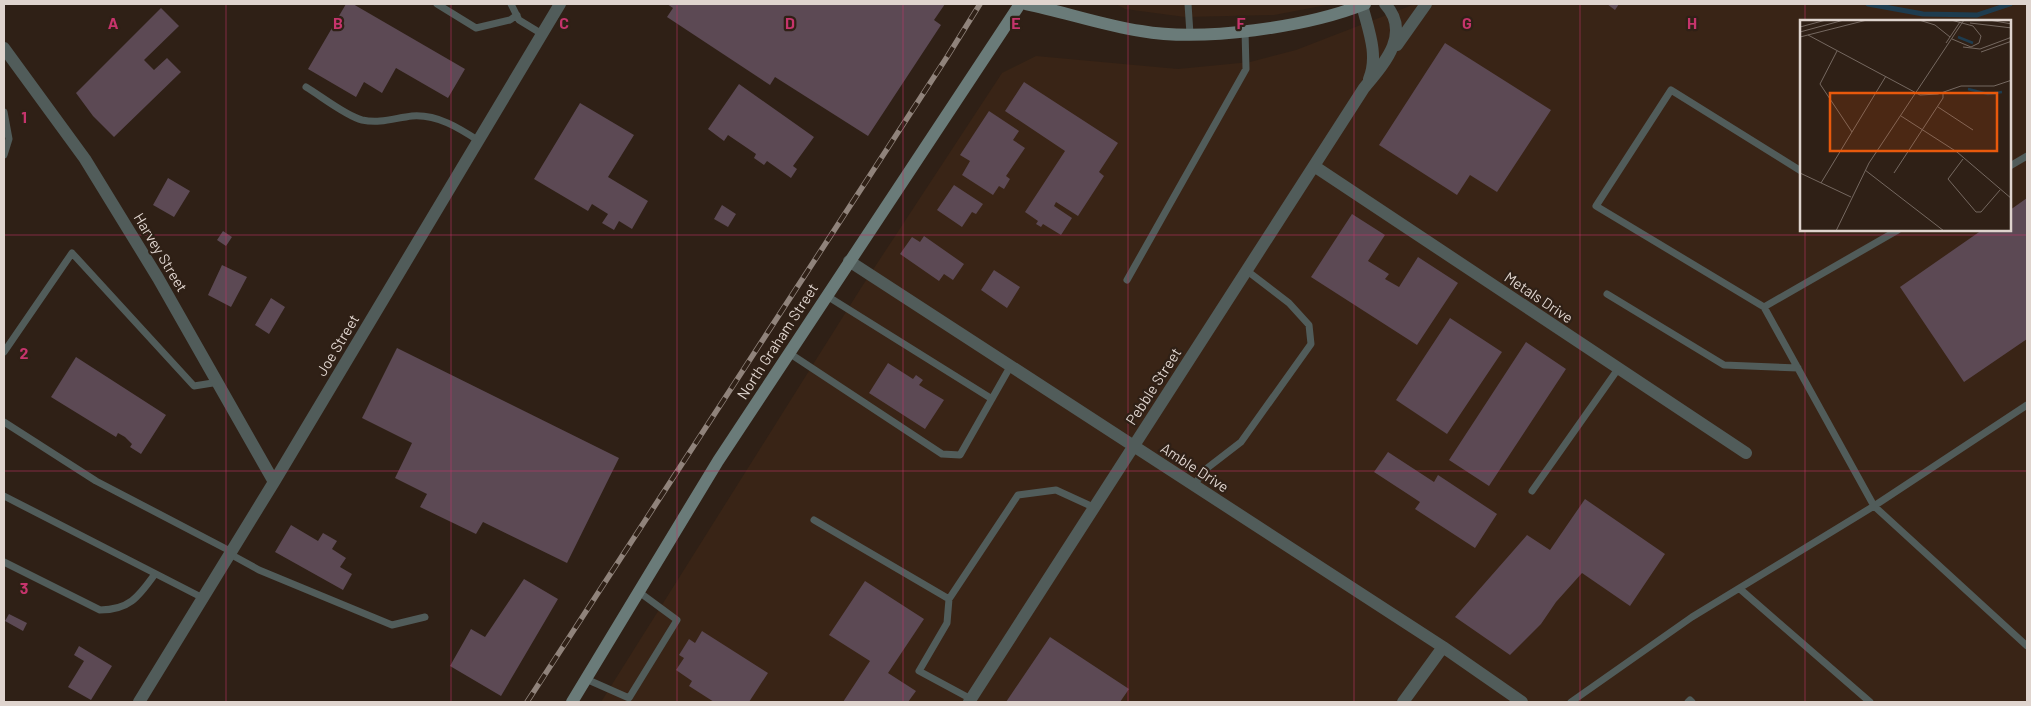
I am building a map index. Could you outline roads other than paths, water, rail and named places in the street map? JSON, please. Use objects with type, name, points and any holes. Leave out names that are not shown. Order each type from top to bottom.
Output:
[{"type":"main road","name":"North Graham Street","points":[[572,702],[718,461],[1020,4]]},
{"type":"main road","points":[[1026,4],[1143,32],[1190,34],[1245,30],[1318,18],[1364,4]]},
{"type":"street","name":"Joe Street","points":[[139,702],[274,482],[560,4]]},
{"type":"street","name":"Pebble Street","points":[[1364,4],[1373,49],[1371,73],[1364,88]]},
{"type":"street","name":"Pebble Street","points":[[1384,64],[1393,48],[1397,33],[1391,10],[1385,4]]},
{"type":"street","name":"Pebble Street","points":[[970,701],[1364,88],[1384,64],[1426,4]]},
{"type":"street","name":"Harvey Street","points":[[4,48],[84,159],[158,278],[219,382],[274,482]]},
{"type":"street","name":"Metals Drive","points":[[1314,166],[1746,453]]},
{"type":"street","name":"Amble Drive","points":[[849,261],[1010,368],[1444,647],[1522,702]]},
{"type":"street","points":[[1403,702],[1444,647]]},
{"type":"lane","points":[[436,4],[476,28],[510,20],[517,15]]},
{"type":"lane","points":[[512,4],[520,20],[542,34]]},
{"type":"lane","points":[[1188,4],[1190,34]]},
{"type":"lane","points":[[1127,280],[1246,69],[1245,30]]},
{"type":"lane","points":[[306,87],[360,119],[390,121],[413,116],[434,119],[454,124],[480,140]]},
{"type":"lane","points":[[1800,170],[1671,90],[1596,206],[1764,307],[1874,506],[2027,646]]},
{"type":"lane","points":[[4,112],[9,139],[4,155]]},
{"type":"lane","points":[[2011,165],[2027,156]]},
{"type":"lane","points":[[1764,307],[1894,231]]},
{"type":"lane","points":[[4,352],[72,253],[194,386],[219,382]]},
{"type":"lane","points":[[1194,485],[1206,469],[1240,442],[1311,344],[1309,325],[1289,303],[1246,270]]},
{"type":"lane","points":[[1607,294],[1724,365],[1798,368]]},
{"type":"lane","points":[[827,296],[992,398]]},
{"type":"lane","points":[[789,353],[942,454],[960,455],[1010,368]]},
{"type":"lane","points":[[1532,491],[1618,369]]},
{"type":"lane","points":[[1571,702],[1692,617],[1874,506],[2027,405]]},
{"type":"lane","points":[[4,422],[96,481],[231,553],[259,570],[392,626],[426,617]]},
{"type":"lane","points":[[970,701],[919,671],[947,623],[949,599],[1018,495],[1056,490],[1093,507]]},
{"type":"lane","points":[[4,496],[203,598]]},
{"type":"lane","points":[[814,520],[949,599]]},
{"type":"lane","points":[[4,562],[100,610],[114,610],[135,600],[155,574]]},
{"type":"lane","points":[[1740,589],[1870,702]]},
{"type":"lane","points":[[586,679],[632,700],[677,620],[639,592]]},
{"type":"waterway","points":[[1868,4],[1923,14],[1977,15],[2010,4]]},
{"type":"railway","points":[[527,702],[980,4]]}]
